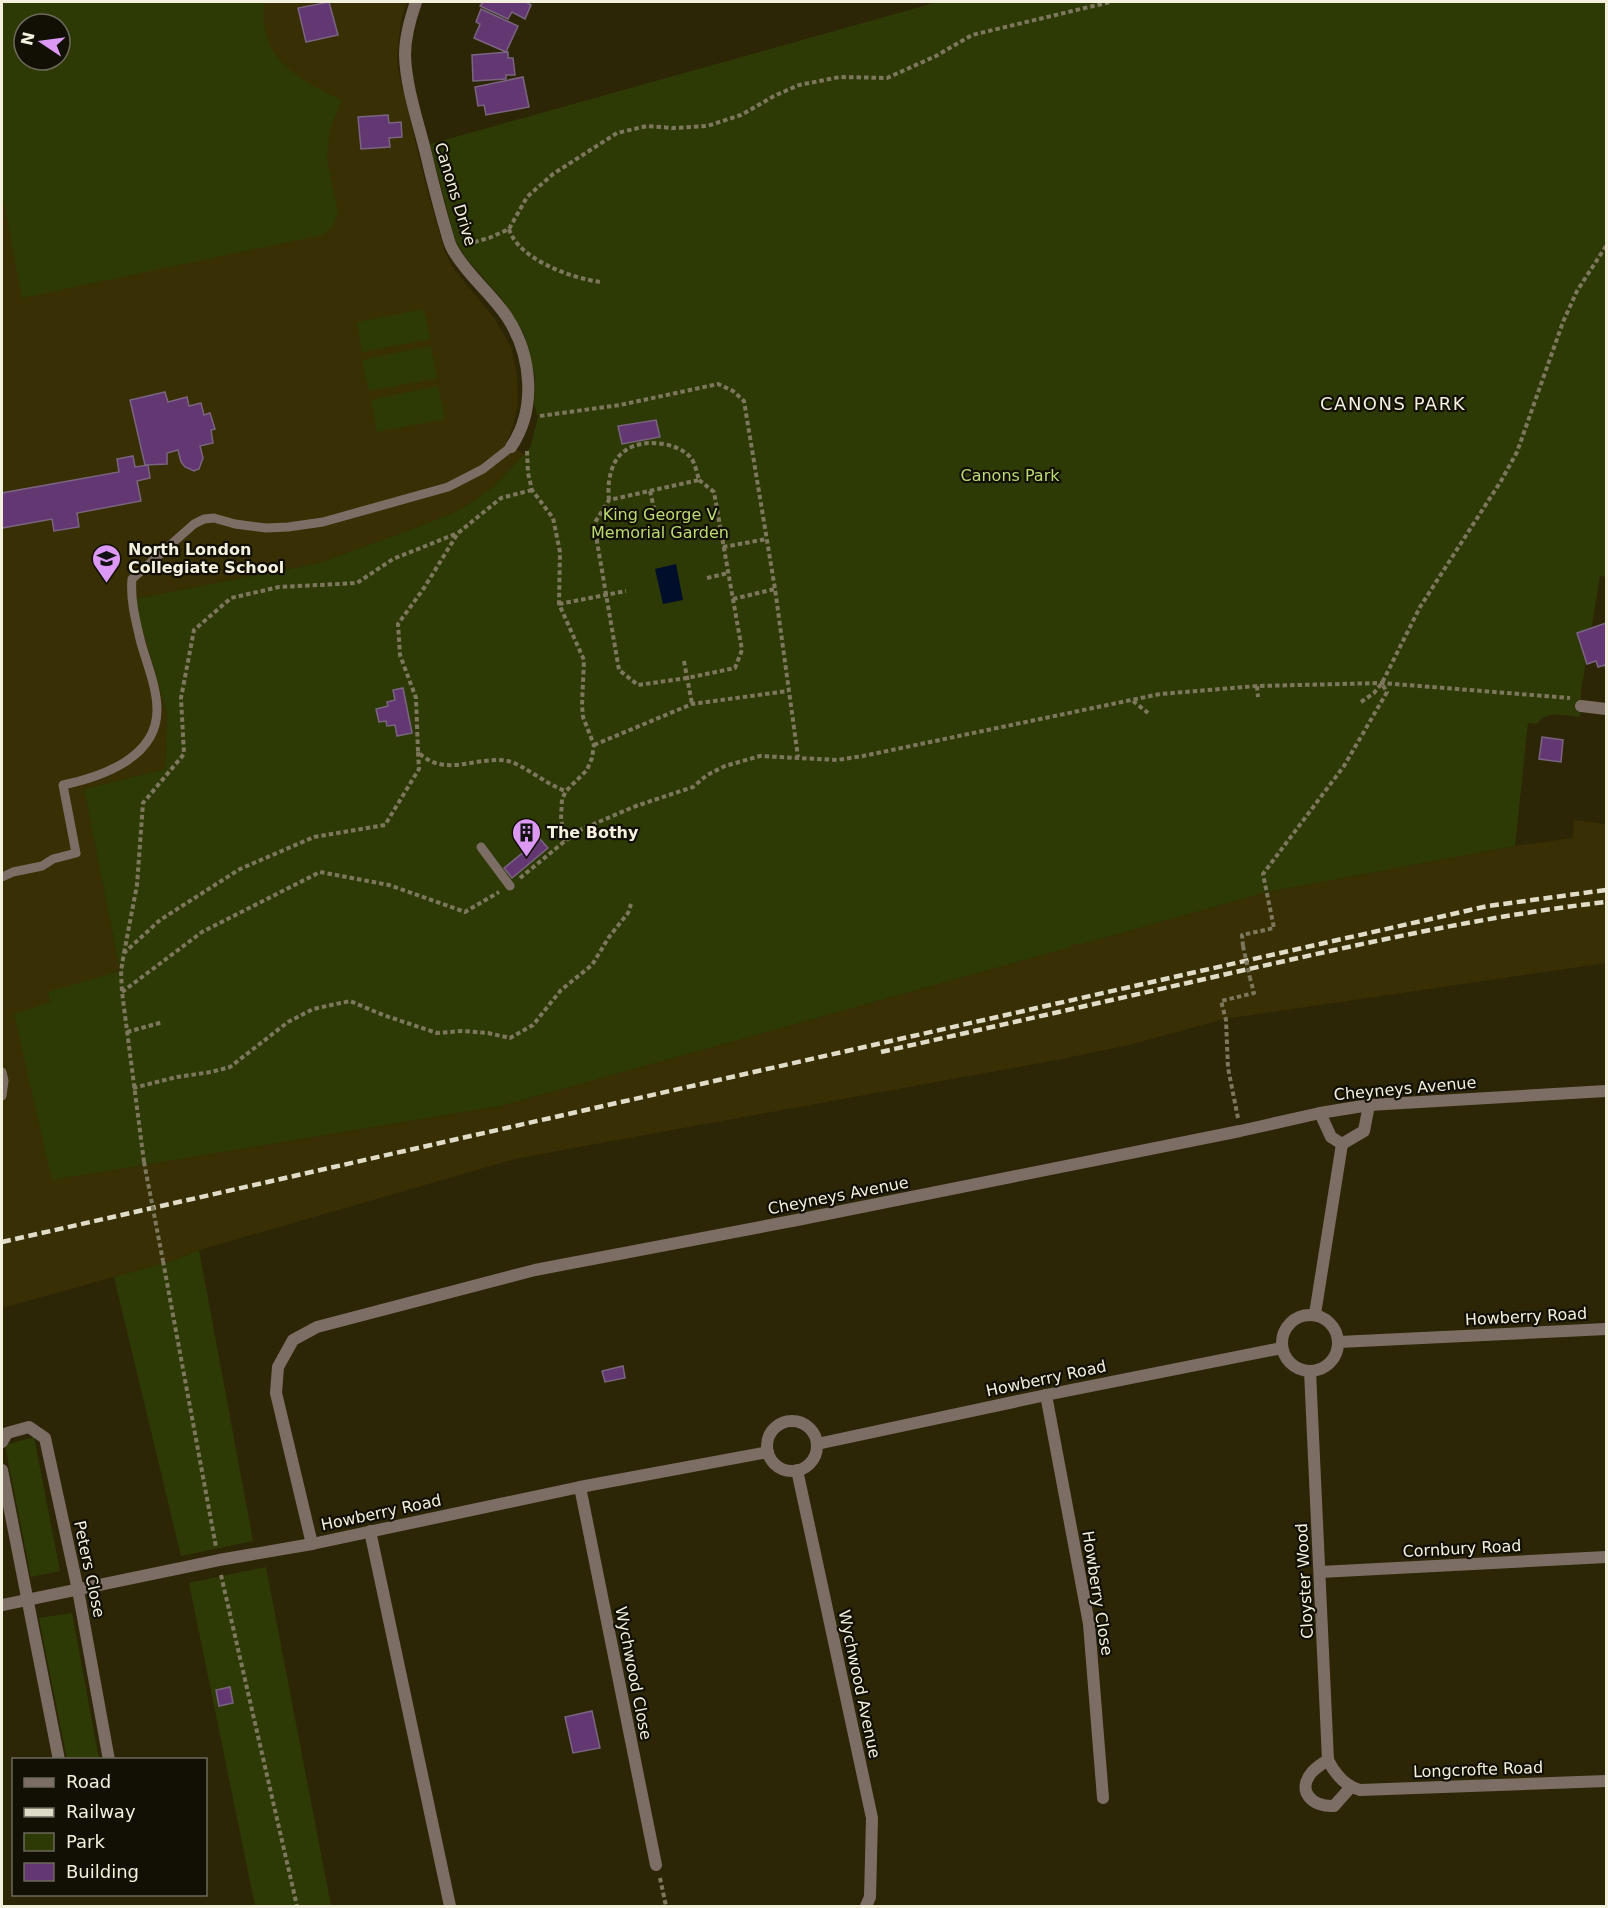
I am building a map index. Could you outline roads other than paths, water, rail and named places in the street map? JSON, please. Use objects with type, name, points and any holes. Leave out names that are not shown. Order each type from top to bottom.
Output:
[{"type":"street","name":"Canons Drive","points":[[416,2],[406,35],[405,55],[409,84],[436,198],[451,248],[472,277],[508,318],[525,359],[528,400],[525,420],[515,441]]},
{"type":"street","points":[[1581,706],[1606,709]]},
{"type":"street","name":"Cheyneys Avenue","points":[[312,1544],[276,1393],[278,1367],[293,1340],[316,1327],[535,1270],[797,1220],[1320,1113],[1369,1105],[1606,1091]]},
{"type":"street","points":[[1341,1144],[1364,1131],[1369,1105]]},
{"type":"street","points":[[1320,1113],[1331,1137],[1341,1144]]},
{"type":"street","points":[[1315,1314],[1341,1144]]},
{"type":"street","points":[[1306,1314],[1315,1314],[1329,1321],[1334,1327],[1339,1342],[1334,1359],[1319,1370],[1302,1370],[1289,1362],[1282,1348],[1282,1339],[1289,1322],[1306,1314]]},
{"type":"street","name":"Howberry Road","points":[[1339,1342],[1606,1329]]},
{"type":"street","name":"Howberry Road","points":[[817,1444],[1282,1348]]},
{"type":"street","name":"Cloyster Wood","points":[[1310,1371],[1328,1760]]},
{"type":"street","name":"Howberry Close","points":[[1046,1395],[1089,1624],[1103,1798]]},
{"type":"street","points":[[788,1420],[804,1424],[815,1436],[817,1444],[814,1458],[810,1464],[797,1470],[782,1469],[771,1459],[768,1452],[767,1443],[773,1428],[788,1420]]},
{"type":"street","name":"Peters Close","points":[[2,1442],[7,1433],[29,1427],[45,1438],[78,1590],[109,1758]]},
{"type":"street","name":"Howberry Road","points":[[2,1605],[219,1560],[312,1544],[580,1487],[768,1452]]},
{"type":"street","points":[[2,1470],[59,1758]]},
{"type":"street","name":"Wychwood Avenue","points":[[797,1470],[872,1818],[870,1897],[866,1906]]},
{"type":"street","name":"Wychwood Close","points":[[580,1487],[656,1865]]},
{"type":"street","points":[[370,1531],[450,1906]]},
{"type":"street","name":"Cornbury Road","points":[[1320,1572],[1606,1557]]},
{"type":"street","points":[[1328,1760],[1338,1776],[1350,1788],[1334,1806],[1324,1807],[1316,1804],[1306,1790],[1307,1780],[1313,1771],[1328,1760]]},
{"type":"street","name":"Longcrofte Road","points":[[1350,1788],[1360,1790],[1606,1781]]},
{"type":"lane","points":[[2,877],[13,872],[42,866],[52,859],[76,853],[63,785],[104,773],[141,750],[148,740],[157,711],[133,603],[132,579],[194,524],[204,519],[214,518],[235,524],[266,528],[323,522],[448,487],[483,469],[515,441]]},
{"type":"lane","points":[[481,847],[510,886]]},
{"type":"lane","points":[[2,1072],[4,1081],[2,1095]]},
{"type":"water","points":[[676,564],[683,600],[663,604],[655,569]]},
{"type":"railway","points":[[2,1242],[1488,906],[1606,890]]},
{"type":"railway","points":[[881,1052],[1377,941],[1514,915],[1606,902]]},
{"type":"place","name":"North London Collegiate School","points":[[107,584]]},
{"type":"place","name":"The Bothy","points":[[526,858]]},
{"type":"district","name":"CANONS PARK","points":[[1393,404]]},
{"type":"park label","name":"Canons Park","points":[[1010,475]]},
{"type":"park label","name":"King George V Memorial Garden","points":[[660,523]]}]
